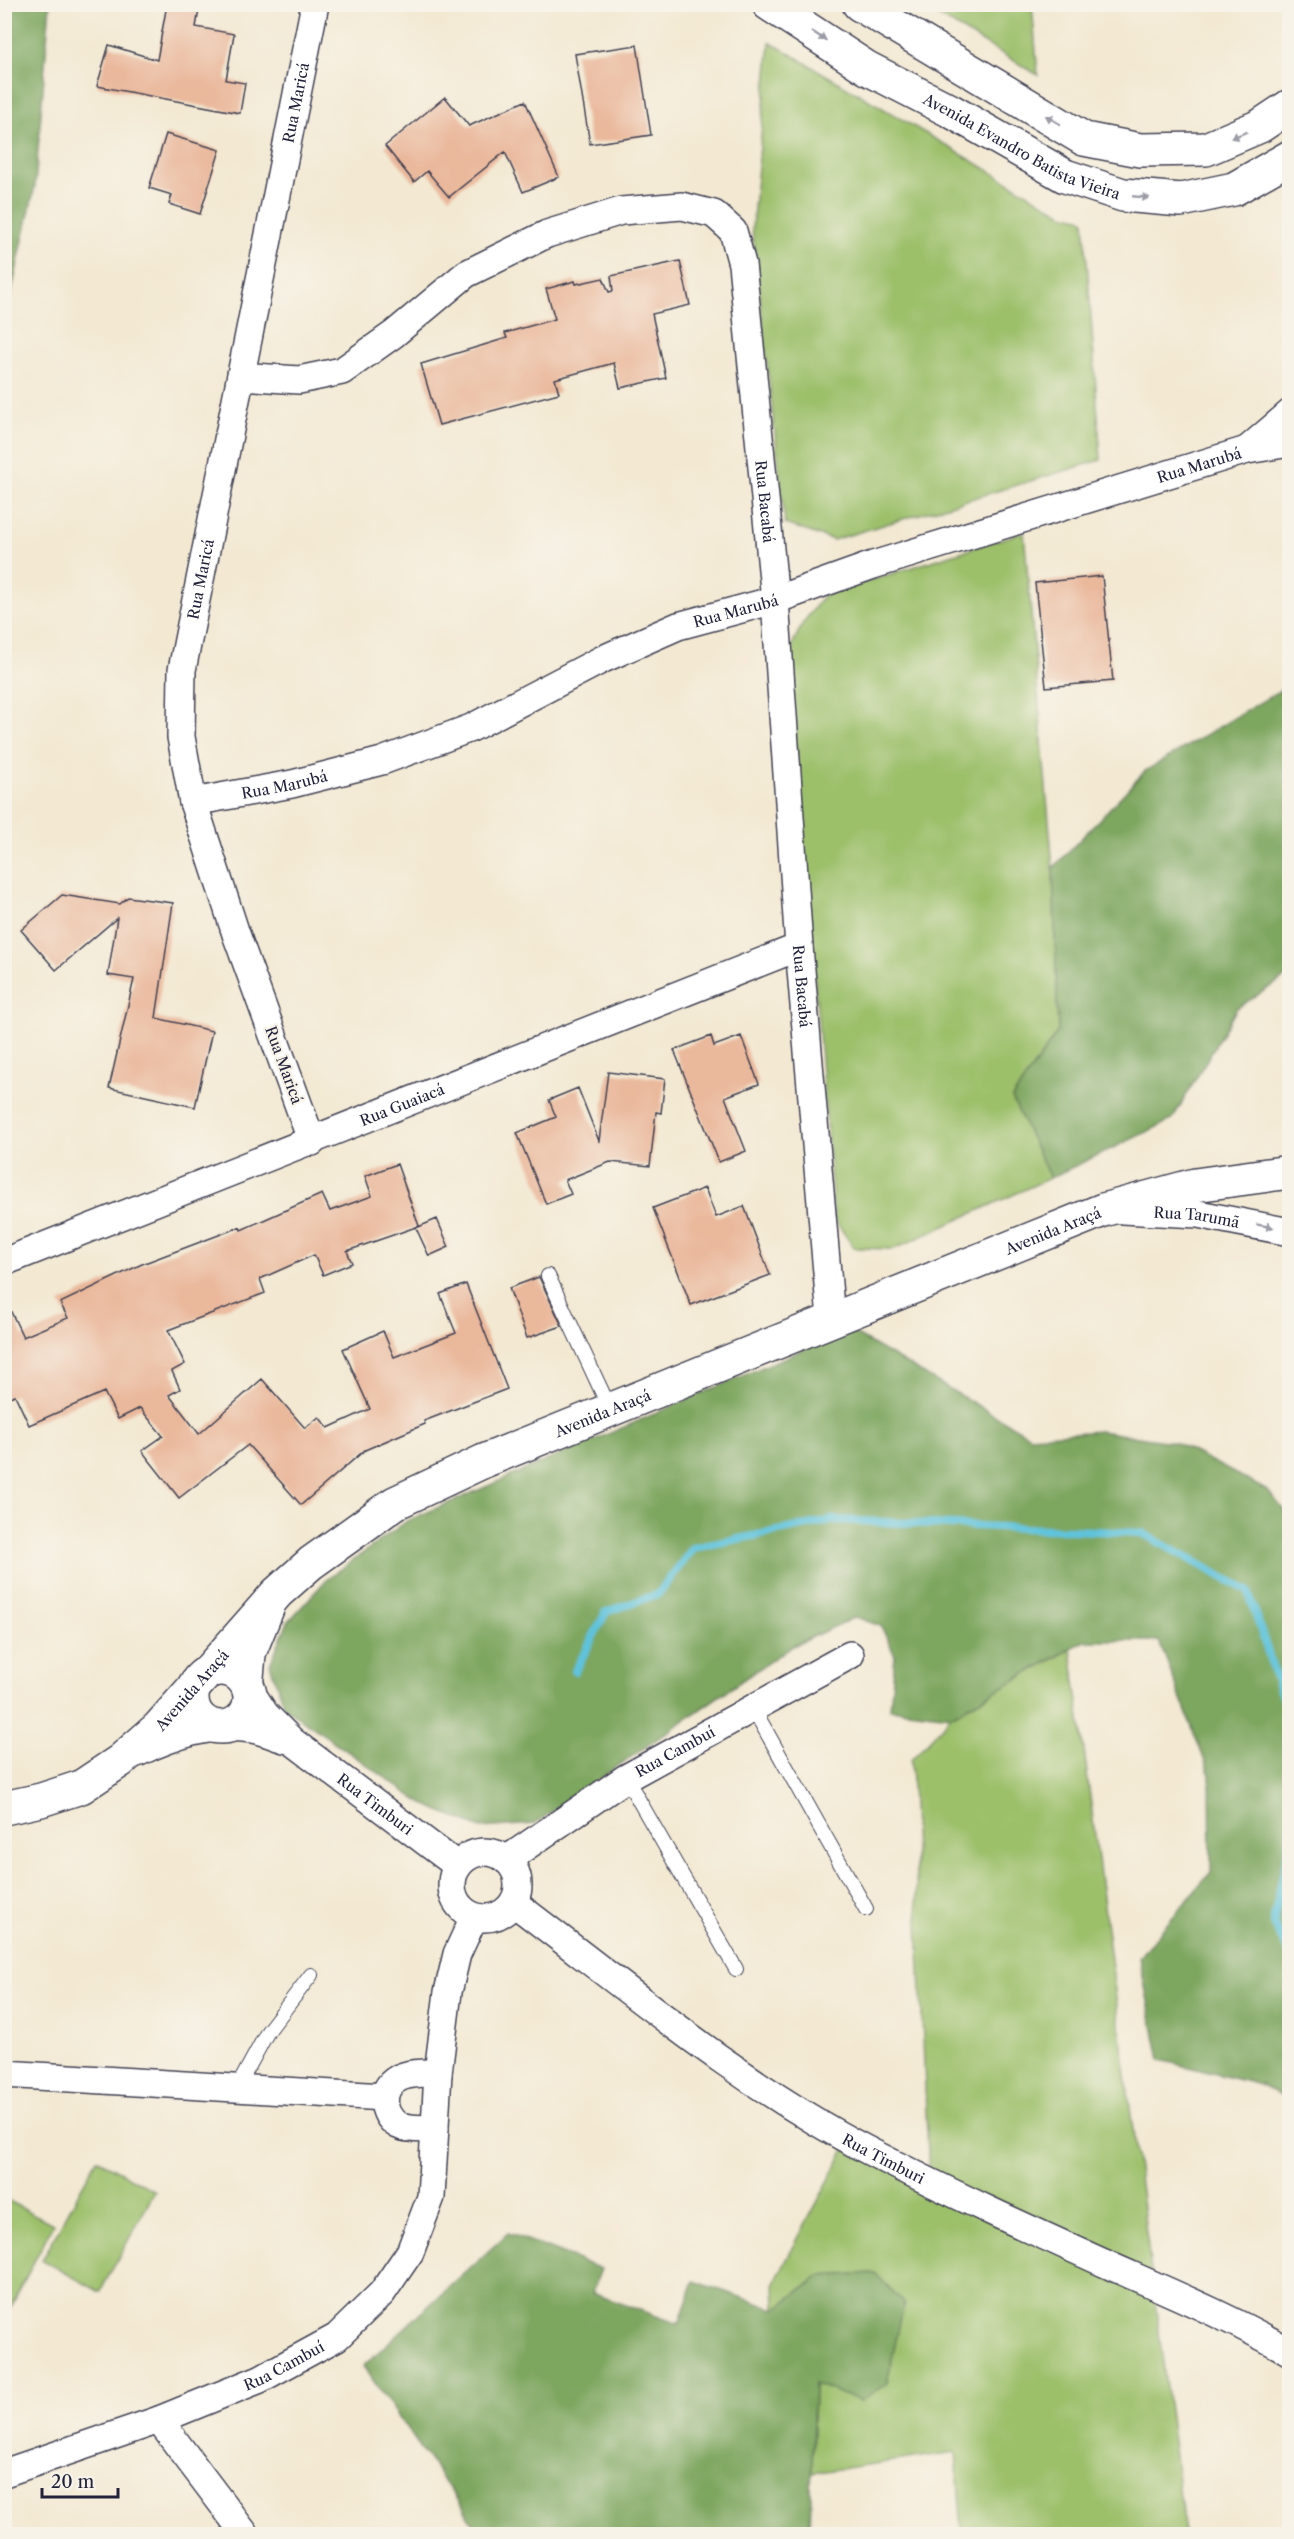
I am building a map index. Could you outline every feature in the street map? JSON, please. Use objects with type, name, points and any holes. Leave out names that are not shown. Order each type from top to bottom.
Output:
[{"type":"street","name":"Rua Maricá","points":[[312,1142],[236,934],[193,802],[181,737],[182,670],[315,4]]},
{"type":"street","name":"Avenida Evandro Batista Vieira","points":[[770,4],[860,63],[951,111],[1065,176],[1123,195],[1181,200],[1234,189],[1290,157]]},
{"type":"street","points":[[860,63],[871,12],[1084,139],[1140,150],[1206,149],[1260,126],[1290,106]]},
{"type":"street","name":"Rua Bacabá","points":[[241,376],[299,380],[342,371],[394,334],[466,274],[547,234],[621,211],[682,206],[714,213],[733,231],[742,264],[775,600],[799,947],[831,1319]]},
{"type":"street","points":[[1247,450],[1290,413]]},
{"type":"street","name":"Rua Marubá","points":[[193,802],[292,784],[382,761],[471,729],[603,659],[678,626],[775,600],[873,565],[1247,450],[1290,443]]},
{"type":"street","name":"Rua Guaiacá","points":[[4,1262],[312,1142],[799,947]]},
{"type":"street","name":"Avenida Araçá","points":[[4,1808],[41,1800],[81,1787],[120,1761],[159,1727],[277,1593],[311,1563],[395,1503],[484,1461],[1103,1210],[1195,1185],[1290,1172]]},
{"type":"street","name":"Rua Tarumã","points":[[1103,1210],[1198,1214],[1290,1232]]},
{"type":"street","points":[[249,1689],[244,1680],[226,1670],[208,1672],[200,1678],[193,1693],[193,1703],[203,1720],[218,1727],[228,1726],[244,1716],[249,1707],[252,1654],[277,1593]]},
{"type":"street","name":"Rua Cambuí","points":[[506,1860],[626,1778],[850,1655]]},
{"type":"street","name":"Rua Timburi","points":[[249,1689],[265,1714],[292,1742],[458,1866]]},
{"type":"street","name":"Rua Timburi","points":[[120,1761],[163,1741],[218,1727],[252,1729],[292,1742]]},
{"type":"street","points":[[486,1852],[506,1860],[513,1867],[519,1885],[514,1903],[497,1917],[486,1919],[474,1917],[458,1905],[453,1896],[453,1875],[466,1858],[475,1853],[486,1852]]},
{"type":"street","name":"Rua Timburi","points":[[514,1903],[671,2024],[759,2086],[863,2148],[984,2209],[1245,2326],[1290,2352]]},
{"type":"street","points":[[435,2129],[404,2127],[396,2124],[386,2112],[384,2097],[391,2084],[397,2079],[422,2073],[438,2073],[448,1992],[457,1954],[474,1917]]},
{"type":"street","name":"Rua Cambuí","points":[[4,2473],[159,2420],[260,2379],[337,2337],[382,2293],[410,2252],[431,2197],[435,2166],[438,2073]]},
{"type":"street","points":[[4,2074],[384,2097]]},
{"type":"street","points":[[159,2420],[245,2535]]},
{"type":"lane","points":[[548,1276],[610,1409]]},
{"type":"lane","points":[[753,1708],[866,1909]]},
{"type":"lane","points":[[626,1778],[736,1969]]},
{"type":"lane","points":[[237,2088],[268,2031],[311,1975]]},
{"type":"green space","points":[[5,4],[50,5],[35,186],[5,321]]},
{"type":"green space","points":[[920,5],[1032,5],[1038,75]]},
{"type":"green space","points":[[770,42],[1063,214],[1084,219],[1101,460],[833,540],[785,524],[752,229]]},
{"type":"green space","points":[[1024,532],[1053,868],[1058,1031],[1012,1098],[1050,1178],[894,1249],[854,1248],[834,1219],[788,653],[803,623],[824,595]]},
{"type":"green space","points":[[1289,685],[1289,975],[1237,1008],[1172,1120],[1050,1178],[1012,1098],[1058,1031],[1053,868],[1145,771]]},
{"type":"green space","points":[[848,1330],[1030,1436],[1100,1431],[1177,1443],[1268,1491],[1289,1516],[1289,2099],[1260,2085],[1160,2060],[1139,1957],[1211,1872],[1210,1775],[1159,1641],[1084,1641],[951,1716],[890,1709],[895,1656],[881,1626],[855,1617],[789,1648],[534,1824],[481,1828],[423,1804],[284,1707],[270,1664],[288,1622],[326,1580],[407,1521]]},
{"type":"green space","points":[[1071,1649],[1185,2534],[962,2534],[956,2452],[812,2473],[814,2384],[861,2401],[875,2273],[819,2276],[775,2309],[774,2284],[850,2140],[929,2181],[911,1760],[951,1716]]},
{"type":"green space","points":[[97,2159],[155,2191],[100,2292],[42,2260]]},
{"type":"green space","points":[[5,2199],[53,2224],[5,2319]]},
{"type":"green space","points":[[508,2233],[601,2269],[592,2293],[679,2324],[694,2281],[775,2309],[820,2276],[875,2273],[904,2303],[887,2383],[861,2401],[814,2384],[810,2534],[481,2534],[363,2366]]},
{"type":"building","points":[[167,4],[200,4],[196,27],[234,34],[226,80],[245,83],[240,113],[97,86],[109,45],[157,60]]},
{"type":"building","points":[[637,45],[651,135],[590,144],[575,54]]},
{"type":"building","points":[[445,97],[469,126],[525,101],[559,177],[523,192],[505,152],[449,197],[427,171],[414,182],[385,146]]},
{"type":"building","points":[[166,134],[220,150],[200,214],[169,204],[172,195],[149,188]]},
{"type":"building","points":[[680,261],[690,305],[652,314],[666,378],[620,388],[614,363],[555,379],[559,393],[439,425],[421,364],[507,338],[505,333],[555,319],[546,289],[575,281],[576,284],[603,278],[609,292],[613,291],[611,276]]},
{"type":"building","points":[[1102,576],[1113,681],[1046,687],[1035,583]]},
{"type":"building","points":[[62,895],[120,904],[128,897],[173,903],[156,1018],[212,1031],[195,1107],[109,1088],[134,979],[108,975],[117,918],[56,970],[21,930]]},
{"type":"building","points":[[711,1036],[714,1046],[741,1036],[759,1084],[725,1097],[746,1151],[719,1162],[674,1050]]},
{"type":"building","points":[[608,1072],[665,1079],[661,1113],[656,1112],[650,1166],[610,1162],[565,1180],[571,1194],[546,1204],[517,1133],[556,1117],[549,1100],[578,1088],[599,1141]]},
{"type":"building","points":[[397,1164],[419,1226],[347,1251],[352,1263],[323,1275],[314,1255],[260,1279],[265,1293],[168,1330],[185,1364],[172,1371],[180,1389],[169,1395],[199,1434],[262,1379],[305,1428],[319,1417],[328,1428],[370,1409],[343,1349],[383,1331],[394,1357],[456,1333],[440,1294],[466,1284],[507,1389],[424,1421],[425,1424],[365,1450],[301,1505],[248,1445],[179,1498],[142,1451],[163,1436],[140,1408],[118,1419],[104,1392],[29,1425],[15,1395],[4,1399],[4,1297],[23,1337],[68,1318],[60,1303],[142,1264],[240,1227],[241,1230],[322,1194],[330,1211],[372,1196],[365,1176]]},
{"type":"building","points":[[705,1188],[716,1217],[744,1206],[770,1275],[691,1305],[653,1208]]},
{"type":"building","points":[[437,1219],[449,1247],[429,1256],[416,1228]]},
{"type":"building","points":[[539,1277],[562,1326],[527,1338],[509,1288]]},
{"type":"waterway","points":[[575,1671],[606,1612],[658,1594],[693,1548],[833,1520],[1142,1533],[1248,1591],[1288,1715],[1290,1777]]},
{"type":"waterway","points":[[1290,1841],[1273,1923],[1290,1954]]}]
